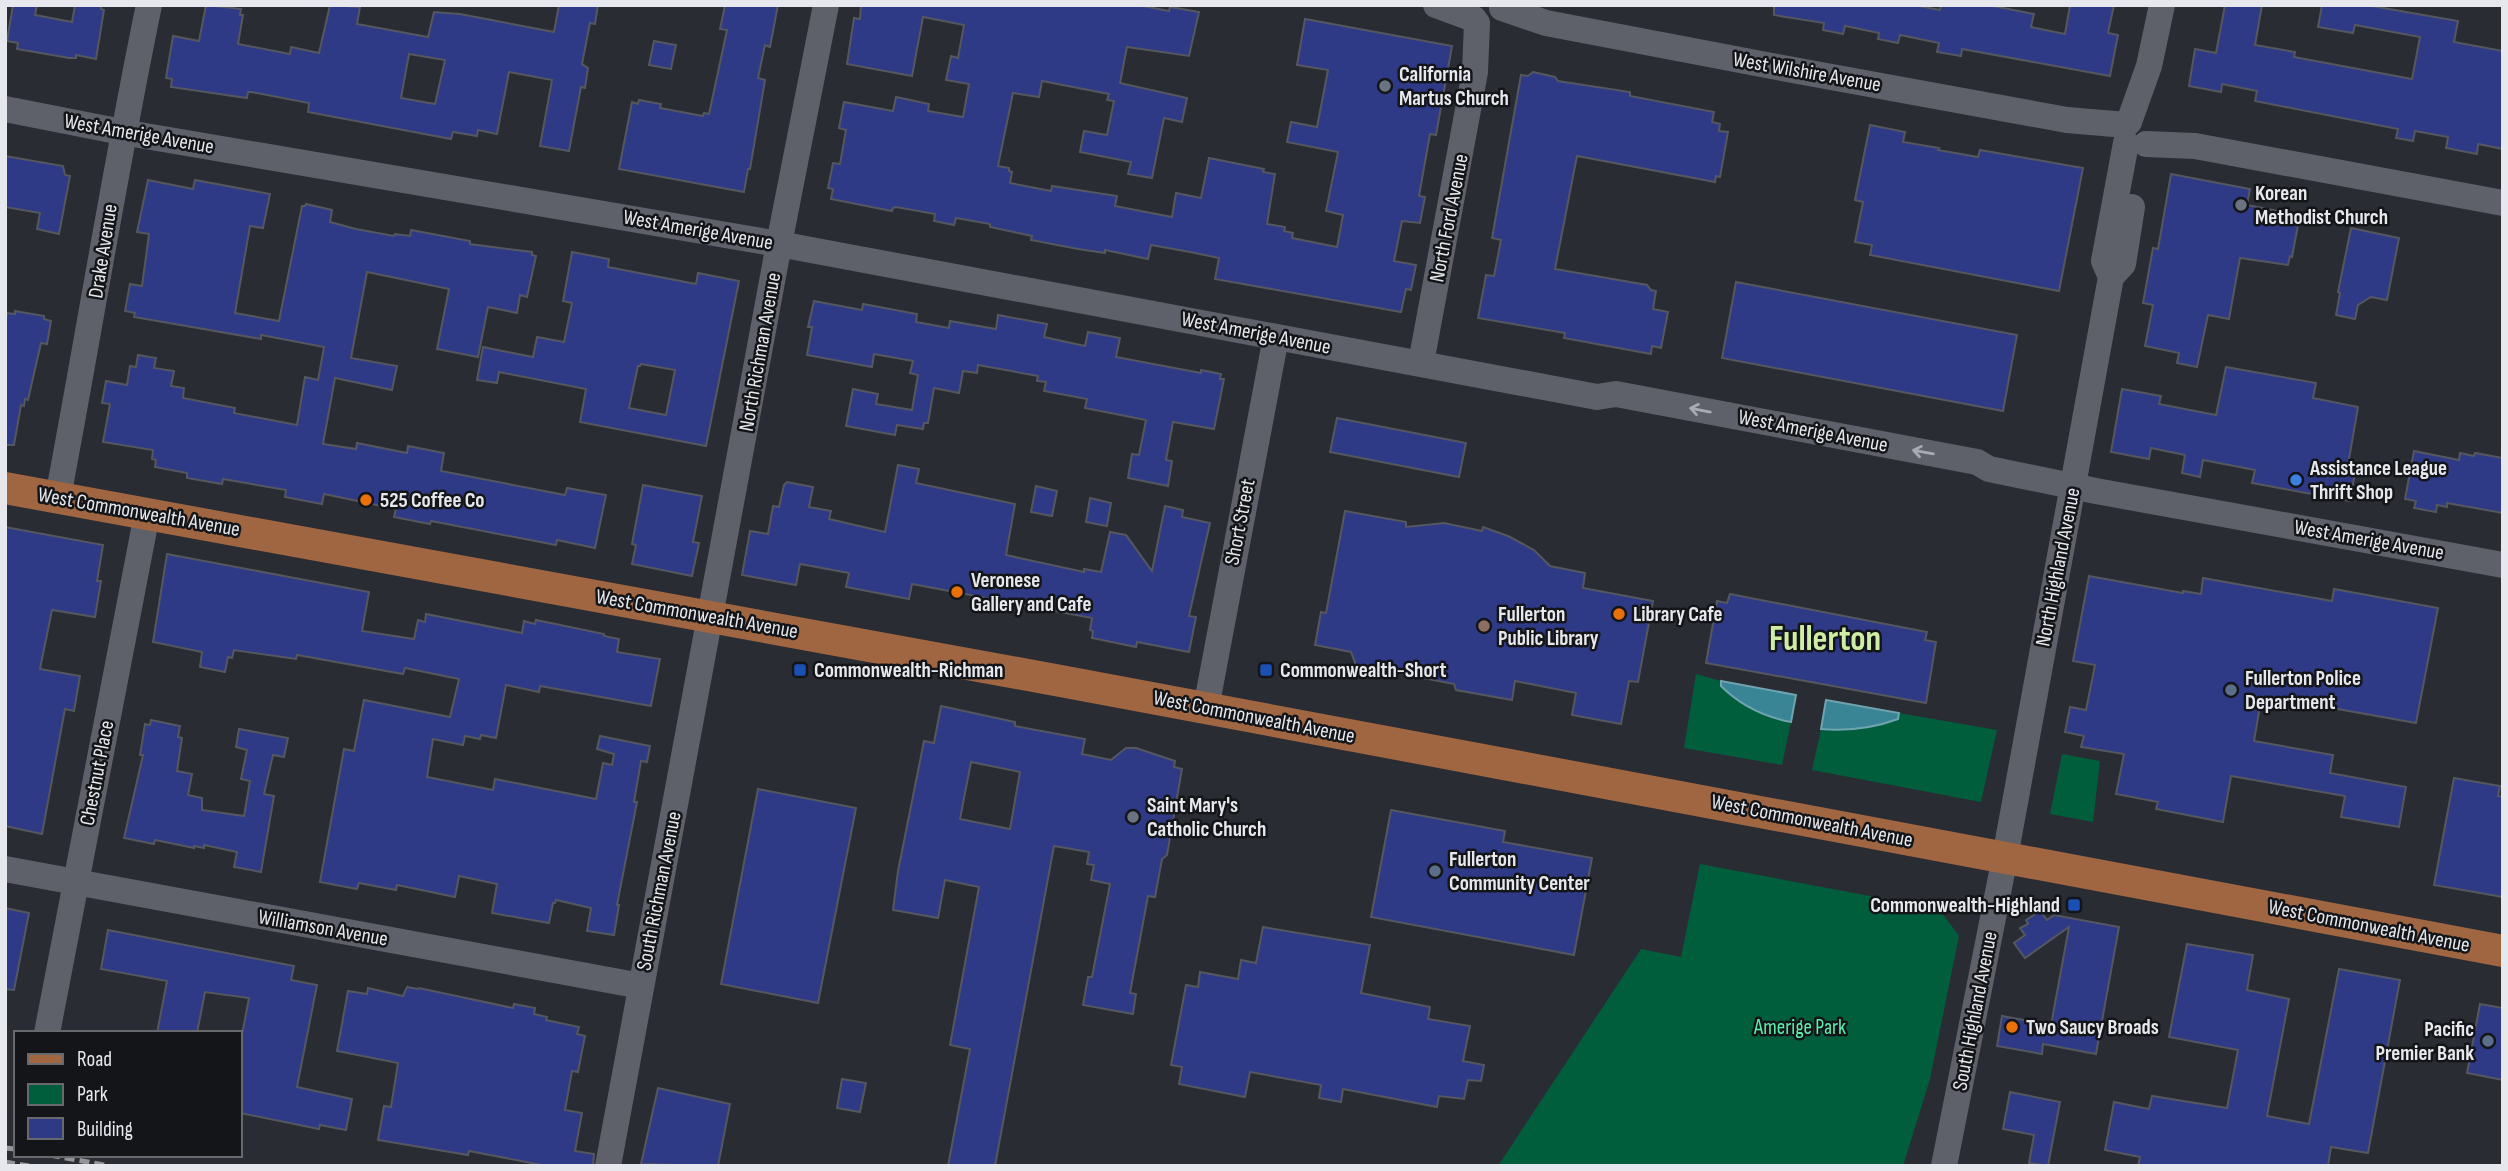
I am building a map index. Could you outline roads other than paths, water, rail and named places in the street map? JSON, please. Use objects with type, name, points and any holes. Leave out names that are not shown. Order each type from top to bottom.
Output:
[{"type":"main road","name":"West Commonwealth Avenue","points":[[5,488],[1206,708],[2503,951]]},
{"type":"street","name":"Drake Avenue","points":[[58,497],[122,132],[149,5]]},
{"type":"street","name":"North Richman Avenue","points":[[711,617],[826,5]]},
{"type":"street","name":"West Wilshire Avenue","points":[[1436,5],[1489,16],[1546,23],[2503,203]]},
{"type":"street","name":"North Highland Avenue","points":[[2005,857],[2111,277],[2123,264],[2136,134],[2162,5]]},
{"type":"street","name":"North Ford Avenue","points":[[1421,363],[1475,72],[1489,16]]},
{"type":"street","name":"West Amerige Avenue","points":[[5,109],[122,132],[779,244],[1597,397],[1616,394],[1976,461],[1989,469],[2074,486],[2503,565]]},
{"type":"street","name":"Short Street","points":[[1206,708],[1276,337]]},
{"type":"street","name":"Chestnut Place","points":[[47,1031],[147,513]]},
{"type":"street","name":"South Richman Avenue","points":[[608,1166],[711,617]]},
{"type":"street","name":"South Highland Avenue","points":[[1944,1166],[2005,857]]},
{"type":"street","name":"Williamson Avenue","points":[[5,869],[641,986]]},
{"type":"water","points":[[1721,681],[1796,695],[1791,722],[1772,717],[1745,704],[1728,693],[1721,686]]},
{"type":"water","points":[[1826,700],[1899,713],[1898,719],[1860,728],[1821,729]]},
{"type":"railway","points":[[5,1148],[14,1149]]},
{"type":"railway","points":[[61,1157],[109,1166]]},
{"type":"railway","points":[[5,1162],[29,1166]]},
{"type":"place","name":"California Martus Church","points":[[1385,86]]},
{"type":"place","name":"Korean Methodist Church","points":[[2241,205]]},
{"type":"place","name":"Assistance League Thrift Shop","points":[[2296,480]]},
{"type":"place","name":"525 Coffee Co","points":[[366,500]]},
{"type":"place","name":"Veronese Gallery and Cafe","points":[[957,592]]},
{"type":"place","name":"Library Cafe","points":[[1619,614]]},
{"type":"place","name":"Fullerton Public Library","points":[[1484,626]]},
{"type":"place","name":"Commonwealth-Richman","points":[[800,670]]},
{"type":"place","name":"Commonwealth-Short","points":[[1266,670]]},
{"type":"place","name":"Fullerton Police Department","points":[[2231,690]]},
{"type":"place","name":"Saint Mary's Catholic Church","points":[[1133,817]]},
{"type":"place","name":"Fullerton Community Center","points":[[1435,871]]},
{"type":"place","name":"Commonwealth-Highland","points":[[2074,905]]},
{"type":"place","name":"Two Saucy Broads","points":[[2012,1027]]},
{"type":"place","name":"Pacific Premier Bank","points":[[2488,1041]]},
{"type":"district","name":"Fullerton","points":[[1825,639]]},
{"type":"park label","name":"Amerige Park","points":[[1800,1027]]}]
